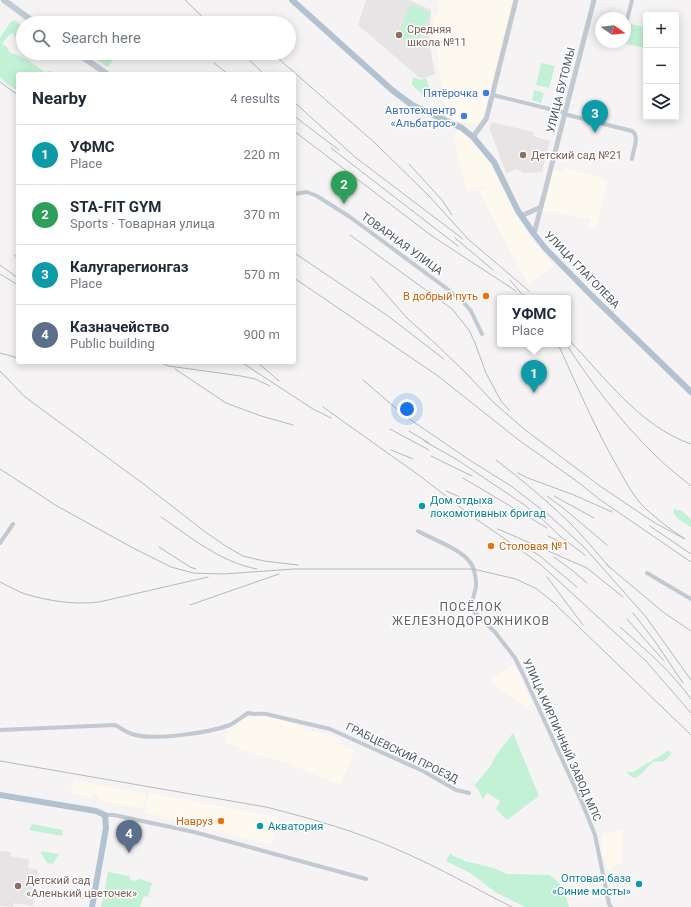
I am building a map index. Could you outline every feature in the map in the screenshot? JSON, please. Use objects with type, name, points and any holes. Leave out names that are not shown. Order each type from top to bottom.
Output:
[{"type":"main road","points":[[4,0],[26,16]]},
{"type":"main road","name":"УЛИЦА ГЛАГОЛЕВА","points":[[292,0],[392,90],[412,105],[462,128],[474,137],[494,162],[521,216],[534,234],[575,280],[691,392]]},
{"type":"main road","points":[[87,60],[104,72]]},
{"type":"main road","points":[[0,795],[96,811],[105,815],[106,828],[92,907]]},
{"type":"street","points":[[474,137],[486,119],[516,0]]},
{"type":"street","name":"УЛИЦА БУТОМЫ","points":[[534,234],[594,0]]},
{"type":"street","points":[[629,12],[632,0]]},
{"type":"street","points":[[493,95],[635,132],[636,138],[632,159]]},
{"type":"street","name":"ТОВАРНАЯ УЛИЦА","points":[[296,194],[307,192],[317,196],[350,218],[446,288],[471,311],[482,334]]},
{"type":"street","points":[[521,216],[541,207]]},
{"type":"street","points":[[0,542],[13,524]]},
{"type":"street","name":"УЛИЦА КИРПИЧНЫЙ ЗАВОД МПС","points":[[418,531],[450,547],[471,562],[474,569],[476,585],[471,602],[471,609],[496,632],[515,658],[524,676],[583,805],[595,835],[602,877],[611,907]]},
{"type":"street","points":[[647,573],[691,599]]},
{"type":"street","name":"ГРАБЦЕВСКИЙ ПРОЕЗД","points":[[0,730],[115,725],[132,734],[146,736],[185,734],[214,730],[231,724],[248,713],[256,715],[260,713],[330,729],[423,771],[456,790],[469,793]]},
{"type":"street","points":[[105,815],[114,815],[194,832],[366,879]]},
{"type":"shaded area","name":"Средняя школа №11","points":[[366,0],[409,0],[431,10],[429,42],[435,74],[421,79],[358,25]]},
{"type":"shaded area","points":[[439,0],[514,0],[487,115],[476,125],[446,119],[433,16],[438,14]]},
{"type":"shaded area","name":"Детский сад №21","points":[[491,122],[534,132],[533,136],[550,141],[542,172],[523,173],[516,169],[506,173],[490,130]]},
{"type":"shaded area","points":[[457,130],[472,140],[487,158],[529,236],[553,265],[552,268],[528,284],[479,192],[488,185],[469,192],[469,190],[467,191],[456,151],[455,138]]},
{"type":"shaded area","points":[[564,168],[601,177],[601,180],[608,181],[596,228],[589,226],[590,219],[542,210],[553,170],[563,172]]},
{"type":"shaded area","points":[[514,663],[532,703],[526,708],[490,681]]},
{"type":"shaded area","points":[[264,715],[340,739],[339,744],[355,750],[340,785],[284,762],[252,753],[225,742],[227,730],[245,717],[258,717]]},
{"type":"shaded area","points":[[74,780],[146,794],[143,809],[98,800],[99,796],[93,795],[92,799],[70,793]]},
{"type":"shaded area","points":[[149,793],[278,817],[272,845],[144,812]]},
{"type":"shaded area","points":[[624,829],[622,851],[623,861],[608,871],[600,843],[603,835]]},
{"type":"shaded area","name":"Детский сад «Аленький цветочек»","points":[[0,851],[11,852],[10,856],[29,859],[28,868],[38,870],[33,906],[14,903],[13,907],[0,906]]},
{"type":"green space","points":[[411,4],[431,13],[416,45],[397,36]]},
{"type":"green space","points":[[14,20],[16,21],[16,37],[13,33],[8,36],[2,44],[7,47],[10,53],[16,55],[16,60],[28,60],[44,72],[16,72],[16,90],[0,77],[0,38],[10,23]]},
{"type":"green space","points":[[631,24],[643,27],[643,47],[631,45]]},
{"type":"green space","points":[[98,60],[113,60],[108,67]]},
{"type":"green space","points":[[541,63],[555,66],[549,88],[536,85]]},
{"type":"green space","points":[[413,77],[421,80],[426,78],[430,89],[430,98],[423,98],[421,93],[412,85]]},
{"type":"green space","points":[[534,90],[544,93],[541,103],[532,100]]},
{"type":"green space","points":[[674,509],[682,511],[691,519],[691,527],[677,518],[673,513]]},
{"type":"green space","points":[[513,733],[539,796],[507,820],[496,809],[500,801],[487,793],[483,799],[477,788],[474,786],[490,767],[495,757]]},
{"type":"green space","points":[[670,751],[671,754],[665,760],[654,762],[638,776],[634,778],[627,772],[633,772]]},
{"type":"green space","points":[[32,824],[63,830],[62,836],[29,830]]},
{"type":"green space","points":[[40,851],[59,854],[53,864],[47,863]]},
{"type":"green space","points":[[450,854],[465,861],[494,868],[507,874],[550,875],[563,887],[569,907],[525,907],[495,892],[472,874],[446,861]]},
{"type":"green space","points":[[108,872],[129,876],[131,880],[134,881],[139,879],[152,883],[148,897],[144,896],[140,907],[101,907]]},
{"type":"railway","points":[[185,0],[202,16]]},
{"type":"railway","points":[[249,60],[262,72]]},
{"type":"railway","points":[[280,60],[294,72]]},
{"type":"railway","points":[[214,63],[225,72]]},
{"type":"railway","points":[[296,74],[375,143],[429,196],[468,239],[529,291]]},
{"type":"railway","points":[[0,82],[16,94]]},
{"type":"railway","points":[[296,104],[355,157],[463,239]]},
{"type":"railway","points":[[296,118],[339,150]]},
{"type":"railway","points":[[296,133],[432,236],[516,291]]},
{"type":"railway","points":[[331,148],[458,246]]},
{"type":"railway","points":[[409,164],[442,200],[452,215]]},
{"type":"railway","points":[[350,235],[452,309],[469,330],[486,373],[501,401],[509,410]]},
{"type":"railway","points":[[455,238],[493,270]]},
{"type":"railway","points":[[296,254],[388,316],[444,359]]},
{"type":"railway","points":[[0,265],[16,277]]},
{"type":"railway","points":[[0,274],[16,284]]},
{"type":"railway","points":[[371,277],[407,318],[468,375],[492,401],[524,429],[600,486],[655,523],[685,539],[646,509],[630,490],[594,422],[559,347]]},
{"type":"railway","points":[[296,279],[438,376],[520,441],[578,482],[599,499],[691,562]]},
{"type":"railway","points":[[510,280],[522,295]]},
{"type":"railway","points":[[571,342],[609,384],[639,413],[672,436],[691,444]]},
{"type":"railway","points":[[568,347],[586,374],[619,417],[660,460],[691,486]]},
{"type":"railway","points":[[0,353],[16,357]]},
{"type":"railway","points":[[164,364],[241,376],[255,379],[270,386]]},
{"type":"railway","points":[[244,364],[313,409],[331,418]]},
{"type":"railway","points":[[259,364],[279,381]]},
{"type":"railway","points":[[175,369],[226,403],[261,416],[293,425]]},
{"type":"railway","points":[[0,371],[25,397],[227,547],[243,556],[264,561],[298,565]]},
{"type":"railway","points":[[363,380],[405,416],[511,486],[550,516],[585,548],[646,617],[691,680]]},
{"type":"railway","points":[[323,407],[540,564],[646,661],[691,713]]},
{"type":"railway","points":[[390,429],[429,450]]},
{"type":"railway","points":[[409,431],[429,443]]},
{"type":"railway","points":[[424,441],[456,459],[523,504],[539,516],[561,537],[585,555]]},
{"type":"railway","points":[[391,450],[413,459]]},
{"type":"railway","points":[[431,456],[472,476]]},
{"type":"railway","points":[[496,460],[569,522],[610,568]]},
{"type":"railway","points":[[0,469],[57,506],[133,548],[171,567],[193,573],[224,574],[294,569],[473,569],[516,579],[537,589],[553,602],[691,735]]},
{"type":"railway","points":[[518,473],[612,512]]},
{"type":"railway","points":[[463,478],[547,528]]},
{"type":"railway","points":[[446,491],[481,506]]},
{"type":"railway","points":[[547,496],[607,545]]},
{"type":"railway","points":[[554,496],[594,518]]},
{"type":"railway","points":[[161,517],[195,541],[219,555],[244,566],[257,569]]},
{"type":"railway","points":[[650,526],[691,554]]},
{"type":"railway","points":[[498,529],[587,568],[623,597]]},
{"type":"railway","points":[[548,536],[564,544]]},
{"type":"railway","points":[[521,544],[540,556],[577,587]]},
{"type":"railway","points":[[159,547],[190,567],[196,569]]},
{"type":"railway","points":[[554,557],[587,583]]},
{"type":"railway","points":[[607,565],[663,612],[691,631]]},
{"type":"railway","points":[[190,605],[279,574]]},
{"type":"railway","points":[[0,582],[25,594],[43,599],[71,603],[90,603],[208,577]]},
{"type":"railway","points":[[547,577],[583,625]]},
{"type":"railway","points":[[633,613],[654,640],[683,683]]},
{"type":"railway","points":[[627,619],[664,661]]},
{"type":"railway","points":[[620,627],[667,670],[691,699]]},
{"type":"railway","points":[[0,761],[266,807],[301,816],[353,832],[417,858],[512,907]]},
{"type":"place","name":"Средняя школа №11","points":[[399,35]]},
{"type":"place","name":"Пятёрочка","points":[[486,93]]},
{"type":"place","name":"Автотехцентр «Альбатрос»","points":[[464,116]]},
{"type":"place","name":"Калугарегионгаз","points":[[595,133]]},
{"type":"place","name":"Детский сад №21","points":[[523,155]]},
{"type":"place","name":"STA-FIT GYM","points":[[344,204]]},
{"type":"place","name":"В добрый путь","points":[[486,296]]},
{"type":"place","name":"УФМС","points":[[534,393]]},
{"type":"place","name":"Дом отдыха локомотивных бригад","points":[[422,506]]},
{"type":"place","name":"Столовая №1","points":[[491,546]]},
{"type":"place","name":"Навруз","points":[[221,821]]},
{"type":"place","name":"Акватория","points":[[260,826]]},
{"type":"place","name":"Казначейство","points":[[129,853]]},
{"type":"place","name":"Оптовая база «Синие мосты»","points":[[639,884]]},
{"type":"place","name":"Детский сад «Аленький цветочек»","points":[[18,886]]},
{"type":"district","name":"ПОСЁЛОК ЖЕЛЕЗНОДОРОЖНИКОВ","points":[[471,614]]}]
